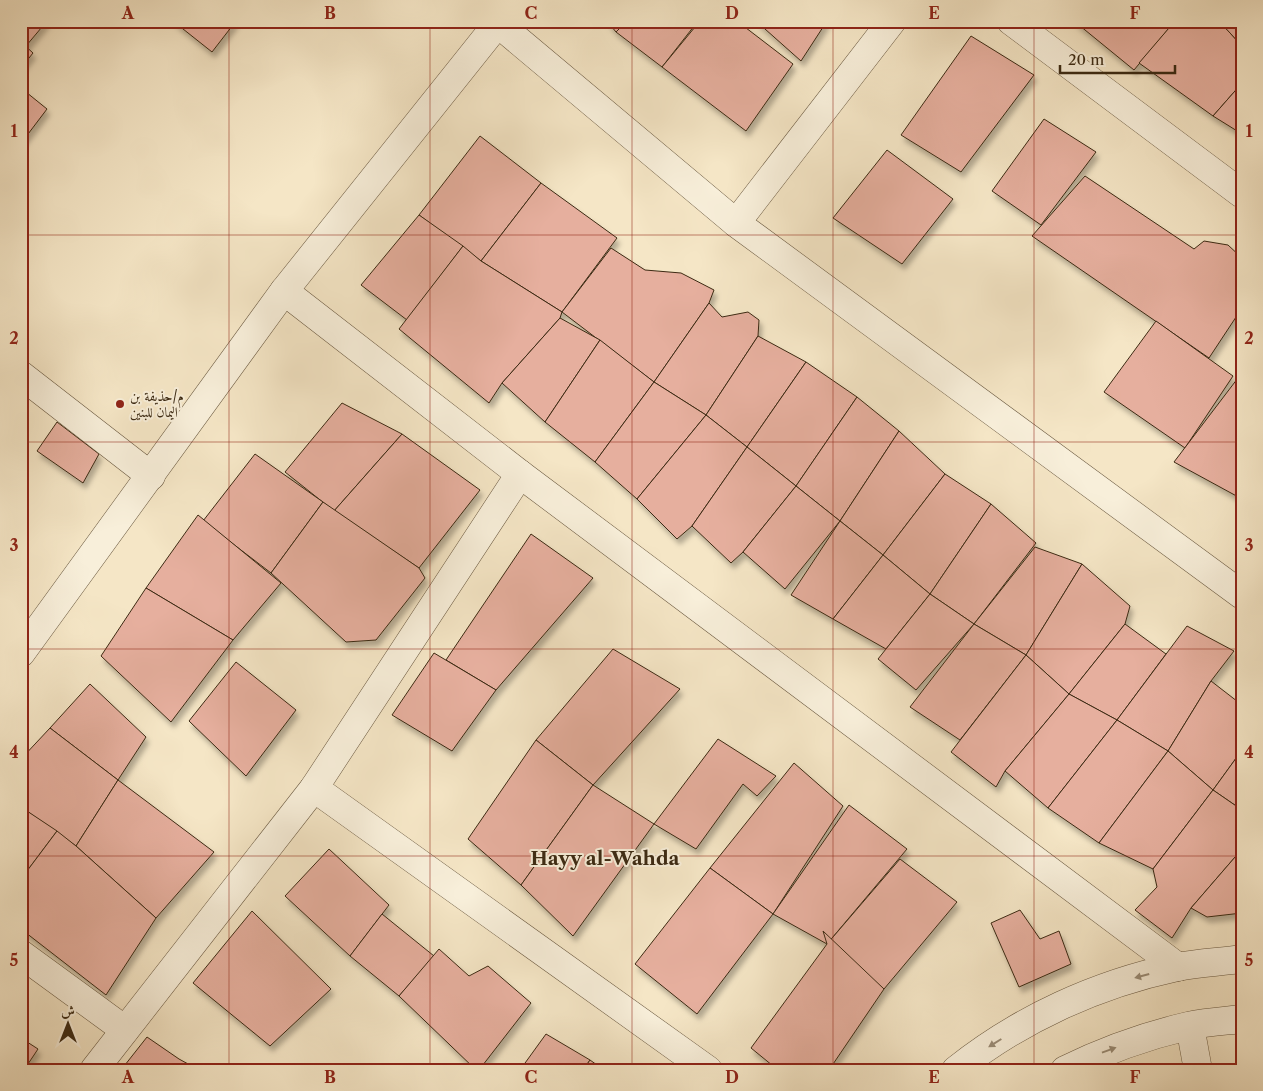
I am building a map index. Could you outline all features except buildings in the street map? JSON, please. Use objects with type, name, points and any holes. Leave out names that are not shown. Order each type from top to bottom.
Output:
[{"type":"street","points":[[736,223],[892,21]]},
{"type":"street","points":[[1011,21],[1242,194]]},
{"type":"street","points":[[21,653],[152,476],[284,292],[496,22],[736,223],[1242,594]]},
{"type":"street","points":[[284,292],[520,474],[1178,967]]},
{"type":"street","points":[[21,375],[152,476]]},
{"type":"street","points":[[94,1070],[314,788],[520,474]]},
{"type":"street","points":[[314,788],[708,1070]]},
{"type":"street","points":[[21,954],[125,1030]]},
{"type":"street","points":[[956,1070],[973,1056],[1021,1026],[1072,1001],[1124,981],[1178,967],[1242,959]]},
{"type":"street","points":[[1064,1070],[1105,1051],[1147,1037],[1190,1026],[1242,1019]]},
{"type":"street","points":[[1190,1026],[1198,1070]]},
{"type":"place","name":"م/حذيفة بن اليمان للبنين","points":[[120,404]]},
{"type":"district","name":"Hayy al-Wahda","points":[[605,858]]}]
